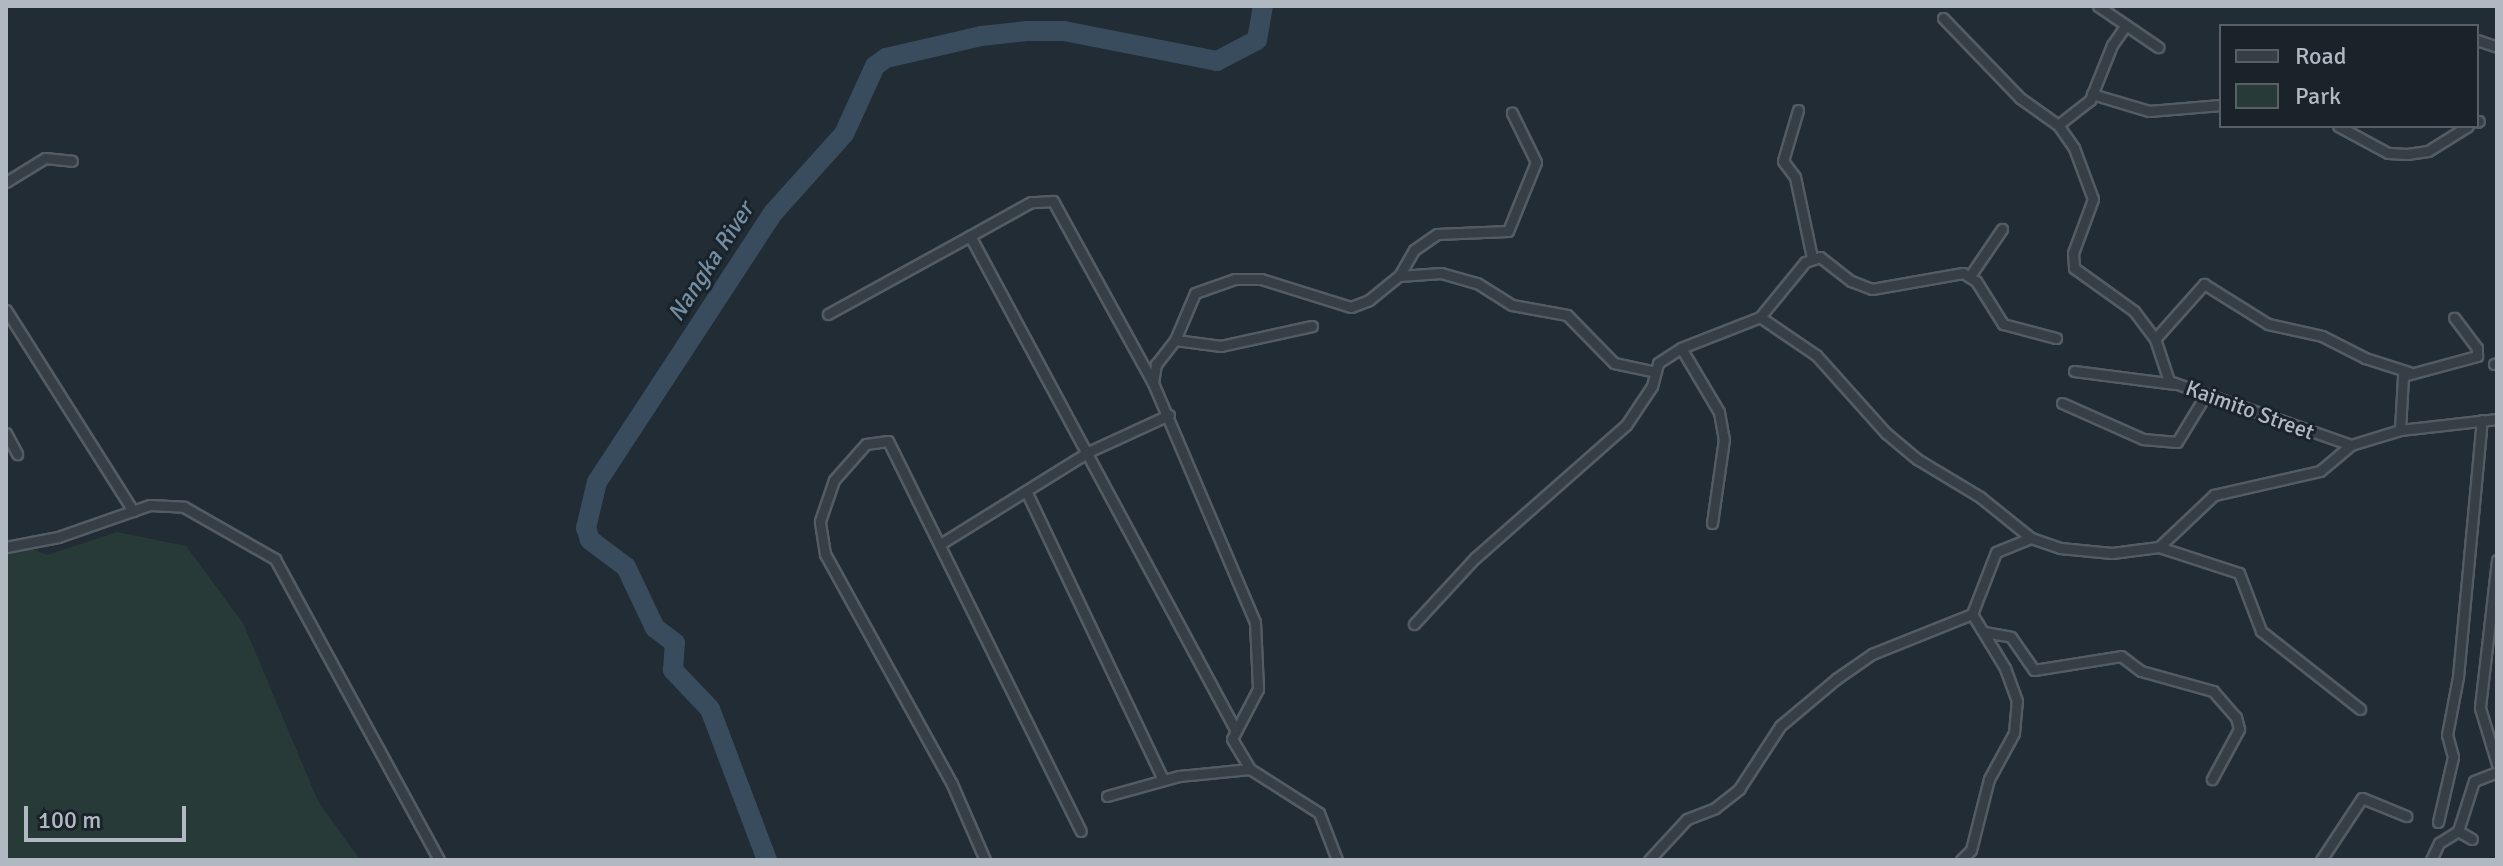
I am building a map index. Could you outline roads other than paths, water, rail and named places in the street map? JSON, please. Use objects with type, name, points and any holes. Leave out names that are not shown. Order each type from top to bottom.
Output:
[{"type":"street","points":[[2098,6],[2158,47]]},
{"type":"street","points":[[1943,18],[2020,98],[2058,125],[2085,108],[2126,25]]},
{"type":"street","points":[[2092,94],[2149,111],[2219,105]]},
{"type":"street","points":[[1798,110],[1783,161],[1795,177],[1812,258]]},
{"type":"street","points":[[1153,383],[1156,364],[1175,340],[1195,293],[1235,279],[1261,279],[1351,307],[1369,300],[1399,276],[1414,250],[1437,234],[1508,231],[1536,162],[1512,113]]},
{"type":"street","name":"Kaimito Street","points":[[2058,125],[2090,181],[2093,199],[2073,253],[2074,268],[2134,311],[2155,339],[2161,367],[2175,384],[2351,445]]},
{"type":"street","points":[[2342,128],[2388,153],[2407,154],[2428,151],[2465,128]]},
{"type":"street","points":[[6,182],[45,158],[72,161]]},
{"type":"street","points":[[828,314],[1031,202],[1053,201],[1169,415],[1255,622],[1258,689],[1232,739],[1250,769],[1319,813],[1337,860]]},
{"type":"street","points":[[1970,276],[2002,229]]},
{"type":"street","points":[[970,236],[1235,729]]},
{"type":"street","points":[[1812,258],[1828,259],[1851,281],[1872,289],[1942,273],[1970,276],[2003,324],[2056,338]]},
{"type":"street","points":[[1414,624],[1475,558],[1626,425],[1652,386],[1653,371],[1681,348],[1760,317],[1812,258]]},
{"type":"street","points":[[1399,276],[1441,273],[1477,283],[1512,305],[1567,315],[1614,363],[1653,371]]},
{"type":"street","points":[[2155,339],[2204,284],[2268,324],[2322,336],[2365,358],[2409,372],[2477,356],[2477,348],[2454,318]]},
{"type":"street","points":[[6,310],[133,511]]},
{"type":"street","points":[[1760,317],[1816,355],[1886,433],[1917,459],[1980,497],[2031,538],[2087,552],[2131,553],[2159,547],[2239,573],[2261,631],[2360,709]]},
{"type":"street","points":[[6,330],[15,323]]},
{"type":"street","points":[[1175,340],[1221,346],[1312,326]]},
{"type":"street","points":[[1681,348],[1719,412],[1724,439],[1712,523]]},
{"type":"street","points":[[2074,371],[2175,384]]},
{"type":"street","points":[[2400,430],[2401,385],[2409,372]]},
{"type":"street","points":[[2062,403],[2143,439],[2174,443],[2205,396]]},
{"type":"street","points":[[942,543],[1088,452],[1169,415]]},
{"type":"street","points":[[2159,547],[2214,495],[2320,471],[2351,445],[2400,430],[2497,419]]},
{"type":"street","points":[[2438,822],[2453,757],[2447,735],[2458,677],[2482,420]]},
{"type":"street","points":[[6,433],[17,454]]},
{"type":"street","points":[[985,860],[952,784],[825,554],[820,521],[834,480],[866,444],[888,441],[942,543],[1081,831]]},
{"type":"street","points":[[1026,491],[1163,779]]},
{"type":"street","points":[[6,547],[58,537],[150,505],[184,507],[275,559],[439,860]]},
{"type":"street","points":[[1649,860],[1687,819],[1715,808],[1739,789],[1780,726],[1836,679],[1872,654],[1972,614],[1996,552],[2031,538]]},
{"type":"street","points":[[2497,560],[2480,708],[2497,764]]},
{"type":"street","points":[[1961,860],[1971,850],[1989,779],[2014,733],[2015,717],[2012,682],[1972,614]]},
{"type":"street","points":[[1984,632],[2011,637],[2034,670],[2121,656],[2141,671],[2213,691],[2236,717],[2239,729],[2212,779]]},
{"type":"street","points":[[2485,661],[2497,658]]},
{"type":"street","points":[[1107,796],[1163,779],[1250,769]]},
{"type":"street","points":[[2431,860],[2439,843],[2458,831],[2474,781],[2497,772]]},
{"type":"street","points":[[2321,860],[2362,798],[2406,816]]},
{"type":"street","points":[[2458,831],[2472,839]]},
{"type":"waterway","name":"Nangka River","points":[[767,860],[710,709],[673,670],[675,643],[655,628],[626,567],[590,540],[586,528],[597,482],[773,213],[844,134],[875,66],[886,58],[981,36],[1064,31],[1217,61],[1257,40],[1263,6]]}]
